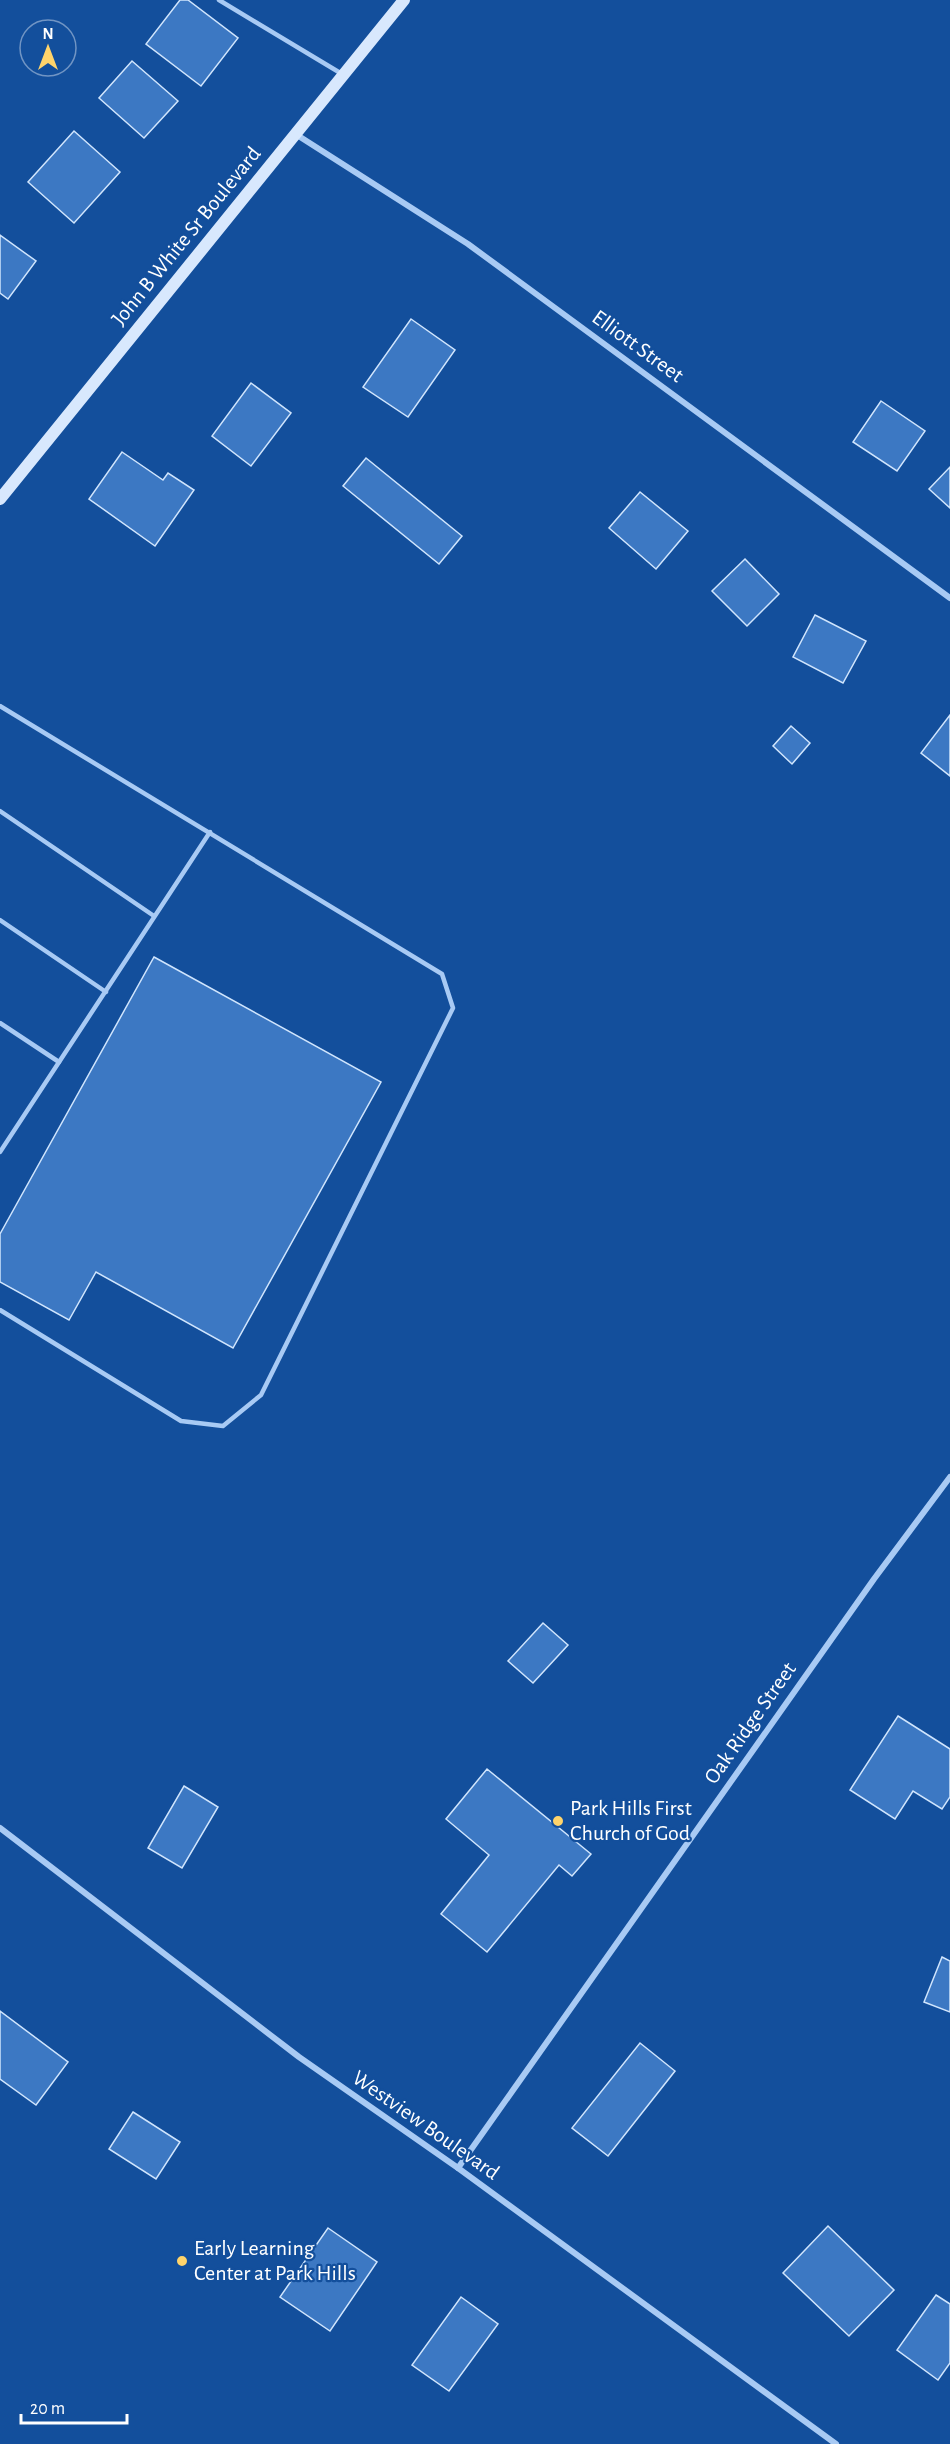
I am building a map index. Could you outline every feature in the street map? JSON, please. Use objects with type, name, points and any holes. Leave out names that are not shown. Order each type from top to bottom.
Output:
[{"type":"main road","name":"John B White Sr Boulevard","points":[[0,499],[404,0]]},
{"type":"street","name":"Elliott Street","points":[[297,135],[468,243],[950,598]]},
{"type":"street","name":"Oak Ridge Street","points":[[458,2168],[874,1579],[950,1477]]},
{"type":"street","name":"Westview Boulevard","points":[[0,1828],[299,2057],[458,2168],[836,2444]]},
{"type":"lane","points":[[219,0],[345,75]]},
{"type":"lane","points":[[0,706],[442,974],[453,1008],[261,1395],[223,1426],[181,1421],[0,1310]]},
{"type":"lane","points":[[0,811],[154,916]]},
{"type":"lane","points":[[0,1152],[210,832]]},
{"type":"lane","points":[[0,920],[106,992]]},
{"type":"lane","points":[[0,1023],[59,1062]]},
{"type":"lane","points":[[0,1139],[5,1143]]},
{"type":"building","points":[[180,0],[188,0],[238,38],[201,86],[146,44]]},
{"type":"building","points":[[132,61],[178,101],[144,138],[99,98]]},
{"type":"building","points":[[74,131],[120,172],[74,223],[28,182]]},
{"type":"building","points":[[0,235],[36,261],[8,299],[0,293]]},
{"type":"building","points":[[411,319],[455,350],[408,417],[363,387]]},
{"type":"building","points":[[251,383],[291,413],[251,466],[212,436]]},
{"type":"building","points":[[881,401],[925,431],[897,471],[853,442]]},
{"type":"building","points":[[122,452],[163,480],[168,473],[194,490],[155,546],[89,499]]},
{"type":"building","points":[[366,458],[462,536],[439,564],[343,486]]},
{"type":"building","points":[[950,467],[950,508],[929,489]]},
{"type":"building","points":[[640,492],[688,531],[656,569],[609,528]]},
{"type":"building","points":[[745,559],[779,594],[747,626],[712,591]]},
{"type":"building","points":[[815,615],[866,641],[843,683],[793,657]]},
{"type":"building","points":[[950,715],[950,776],[921,753]]},
{"type":"building","points":[[791,726],[810,743],[792,764],[773,746]]},
{"type":"building","points":[[154,957],[381,1082],[233,1348],[96,1272],[69,1320],[0,1282],[0,1234]]},
{"type":"building","points":[[543,1623],[568,1645],[533,1683],[508,1661]]},
{"type":"building","points":[[898,1716],[950,1749],[950,1797],[942,1809],[913,1791],[895,1819],[850,1790]]},
{"type":"building","points":[[487,1769],[591,1854],[572,1876],[559,1865],[487,1952],[441,1914],[489,1855],[446,1819]]},
{"type":"building","points":[[184,1786],[218,1807],[182,1868],[148,1848]]},
{"type":"building","points":[[942,1957],[950,1961],[950,2012],[924,2002]]},
{"type":"building","points":[[0,2011],[68,2062],[36,2105],[0,2079]]},
{"type":"building","points":[[640,2043],[675,2071],[608,2156],[572,2128]]},
{"type":"building","points":[[133,2112],[180,2142],[156,2179],[109,2149]]},
{"type":"building","points":[[828,2226],[894,2290],[849,2336],[783,2273]]},
{"type":"building","points":[[328,2228],[377,2262],[330,2331],[280,2297]]},
{"type":"building","points":[[936,2295],[950,2304],[950,2363],[938,2380],[897,2350]]},
{"type":"building","points":[[461,2297],[498,2324],[449,2391],[412,2365]]},
{"type":"place","name":"Park Hills First Church of God","points":[[558,1821]]},
{"type":"place","name":"Early Learning Center at Park Hills","points":[[182,2261]]}]
